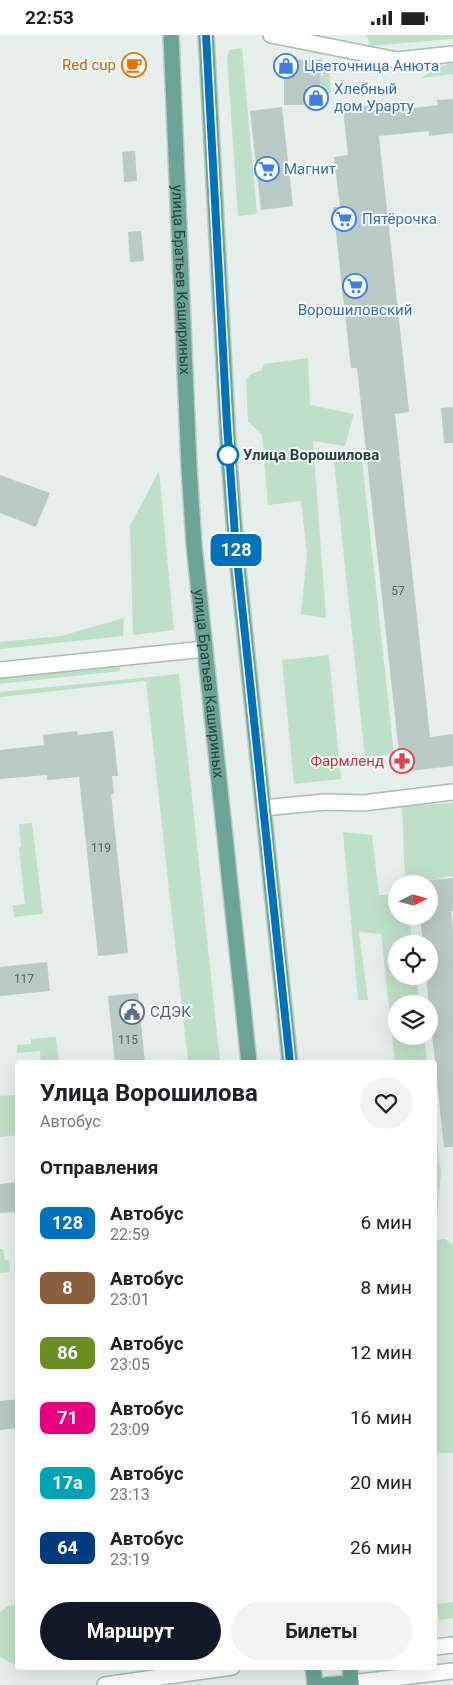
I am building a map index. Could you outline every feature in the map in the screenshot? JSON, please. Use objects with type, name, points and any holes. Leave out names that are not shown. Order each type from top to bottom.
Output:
[{"type":"main road","name":"улица Братьев Кашириных","points":[[171,35],[194,545],[249,1060]]},
{"type":"main road","points":[[206,35],[229,459],[237,558],[290,1060]]},
{"type":"main road","points":[[313,1670],[315,1685]]},
{"type":"main road","points":[[326,1685],[351,1684],[350,1670]]},
{"type":"street","points":[[271,35],[397,60],[453,54]]},
{"type":"street","points":[[0,670],[205,649]]},
{"type":"street","points":[[263,808],[325,802],[363,803],[453,792]]},
{"type":"street","points":[[437,1647],[453,1645]]},
{"type":"street","points":[[105,1685],[198,1670]]},
{"type":"street","points":[[351,1684],[453,1671]]},
{"type":"street","points":[[409,1685],[421,1675]]},
{"type":"green space","points":[[367,35],[453,35],[453,39],[370,46]]},
{"type":"green space","points":[[242,48],[257,214],[238,216],[227,57],[229,50]]},
{"type":"green space","points":[[453,63],[453,74],[422,78],[434,68]]},
{"type":"green space","points":[[323,64],[329,66],[331,93],[322,97],[321,91],[311,90],[311,75],[323,75]]},
{"type":"green space","points":[[308,358],[310,405],[354,414],[345,446],[313,441],[326,618],[301,614],[307,554],[301,501],[268,505],[262,434],[248,422],[246,380],[251,374],[262,370],[264,364]]},
{"type":"green space","points":[[362,460],[394,754],[365,758],[334,462]]},
{"type":"green space","points":[[159,471],[174,630],[133,635],[130,526]]},
{"type":"green space","points":[[124,618],[123,636],[0,649],[0,642],[61,636]]},
{"type":"green space","points":[[329,655],[341,779],[294,784],[282,660]]},
{"type":"green space","points":[[120,665],[120,671],[0,684],[0,677]]},
{"type":"green space","points":[[179,674],[220,1060],[188,1060],[146,681],[0,697],[0,692]]},
{"type":"green space","points":[[453,803],[453,876],[438,878],[438,875],[405,875],[402,806]]},
{"type":"green space","points":[[32,823],[43,914],[14,917],[13,905],[25,904],[19,847],[21,847],[19,824]]},
{"type":"green space","points":[[343,832],[372,835],[379,895],[388,895],[388,925],[410,925],[411,935],[388,935],[388,985],[417,985],[419,995],[388,995],[388,998],[381,934],[359,932],[368,1000],[358,1000]]},
{"type":"green space","points":[[56,1037],[59,1060],[41,1060],[40,1051],[17,1053],[17,1045],[31,1044],[31,1039]]},
{"type":"green space","points":[[393,1045],[425,1045],[427,1060],[395,1060]]},
{"type":"green space","points":[[15,1095],[15,1135],[0,1137],[0,1096]]},
{"type":"green space","points":[[437,1142],[441,1173],[437,1216]]},
{"type":"green space","points":[[445,1239],[453,1245],[453,1453],[437,1453],[437,1240]]},
{"type":"green space","points":[[0,1249],[3,1249],[5,1260],[9,1260],[10,1272],[0,1273]]},
{"type":"green space","points":[[453,1602],[453,1618],[439,1620],[437,1604]]},
{"type":"green space","points":[[15,1605],[15,1665],[0,1657],[0,1612],[8,1606]]},
{"type":"building","points":[[322,59],[320,105],[284,105],[282,60]]},
{"type":"building","points":[[453,99],[453,133],[429,136],[429,131],[379,136],[409,412],[395,414],[430,737],[453,734],[453,766],[401,772],[357,368],[351,368],[333,207],[340,207],[334,157],[348,155],[343,108],[406,102],[406,109],[438,105],[437,100]]},
{"type":"building","points":[[282,107],[293,206],[261,210],[250,111]]},
{"type":"building","points":[[135,151],[137,181],[124,182],[122,152]]},
{"type":"building","points":[[141,231],[144,261],[130,262],[128,232]]},
{"type":"building","points":[[453,407],[453,443],[444,443],[441,408]]},
{"type":"building","points":[[0,475],[50,493],[36,527],[0,513]]},
{"type":"building","points":[[77,731],[78,735],[113,731],[118,776],[112,776],[114,794],[111,794],[128,953],[98,956],[79,777],[47,780],[47,775],[0,779],[0,750],[44,745],[43,735]]},
{"type":"building","points":[[453,878],[453,911],[451,911],[453,929],[453,1147],[444,1147],[437,1080],[437,1060],[435,1060],[433,1045],[438,1045],[438,995],[428,995],[427,985],[438,985],[438,935],[422,935],[421,925],[438,925],[438,879]]},
{"type":"building","points":[[47,962],[50,991],[0,996],[0,967]]},
{"type":"building","points":[[138,993],[145,1060],[115,1060],[108,996]]},
{"type":"building","points":[[15,1182],[15,1212],[0,1213],[0,1184]]},
{"type":"building","points":[[15,1399],[15,1428],[0,1430],[0,1401]]},
{"type":"bus line","name":"128","points":[[206,35],[227,425],[236,549],[290,1060]]},
{"type":"place","name":"Red cup","points":[[134,65]]},
{"type":"place","name":"Цветочница Анюта","points":[[286,66]]},
{"type":"place","name":"Хлебный дом Урарту","points":[[316,98]]},
{"type":"place","name":"Магнит","points":[[267,169]]},
{"type":"place","name":"Пятёрочка","points":[[344,219]]},
{"type":"place","name":"Ворошиловский","points":[[355,286]]},
{"type":"place","name":"Улица Ворошилова","points":[[228,455]]},
{"type":"place","name":"Фармленд","points":[[402,761]]},
{"type":"place","name":"СДЭК","points":[[132,1012]]}]
